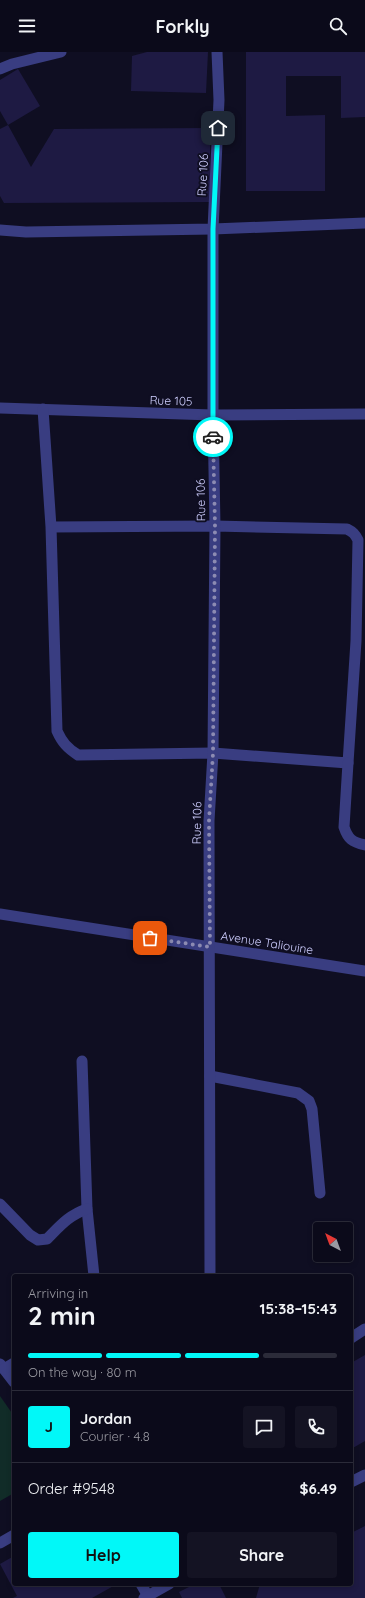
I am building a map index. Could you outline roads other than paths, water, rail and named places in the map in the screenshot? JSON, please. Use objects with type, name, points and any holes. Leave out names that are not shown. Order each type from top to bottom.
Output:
[{"type":"street","points":[[0,69],[12,64],[61,52]]},
{"type":"street","name":"Rue 106","points":[[210,1274],[209,821],[213,753],[215,526],[213,415],[213,229],[219,100],[217,52]]},
{"type":"street","points":[[0,230],[26,232],[213,229],[365,223]]},
{"type":"street","name":"Rue 105","points":[[0,408],[213,415],[365,414]]},
{"type":"street","points":[[43,410],[51,527],[57,731],[61,740],[68,749],[78,755],[213,753],[348,763]]},
{"type":"street","points":[[51,527],[215,526],[347,529],[355,534],[358,540],[360,641],[348,763],[344,827],[347,835],[354,842],[365,844]]},
{"type":"street","name":"Avenue Taliouine","points":[[0,914],[365,971]]},
{"type":"street","points":[[82,1061],[87,1209],[94,1274]]},
{"type":"street","points":[[210,1076],[298,1093],[309,1101],[312,1109],[320,1192]]},
{"type":"street","points":[[0,1204],[30,1235],[38,1240],[47,1239],[76,1212],[87,1209]]},
{"type":"street","points":[[353,1337],[365,1329]]},
{"type":"street","points":[[12,1364],[2,1367],[12,1380]]},
{"type":"street","points":[[353,1481],[365,1475]]},
{"type":"street","points":[[0,1543],[12,1536]]},
{"type":"street","points":[[142,1586],[147,1597],[166,1586]]}]
